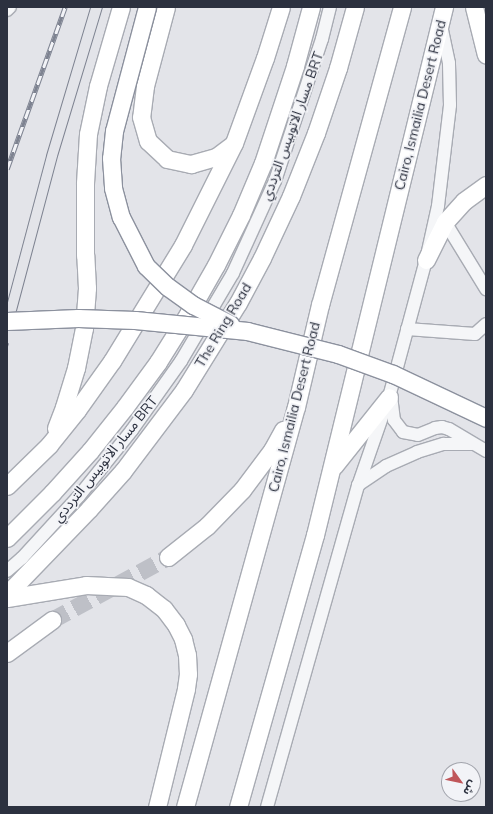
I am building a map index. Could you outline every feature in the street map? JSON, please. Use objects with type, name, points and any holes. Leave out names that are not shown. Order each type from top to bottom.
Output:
[{"type":"highway","points":[[49,445],[76,368],[84,328],[87,288],[85,255],[85,183],[88,134],[98,86],[121,7]]},
{"type":"highway","points":[[147,7],[114,131],[111,158],[113,188],[121,217],[146,266],[168,287],[219,320],[247,331],[338,354],[393,374],[486,418]]},
{"type":"highway","points":[[166,7],[145,86],[141,117],[148,141],[167,159],[191,164],[216,157],[234,143]]},
{"type":"highway","points":[[7,486],[49,445],[77,410],[112,361],[183,244],[234,143],[265,58],[281,7]]},
{"type":"highway","points":[[7,538],[52,493],[90,451],[125,408],[158,362],[188,314],[232,234],[263,163],[295,66],[311,7]]},
{"type":"highway","name":"The Ring Road","points":[[7,594],[62,538],[123,471],[184,390],[231,316],[262,258],[291,196],[321,119],[338,68],[355,7]]},
{"type":"highway","name":"Cairo, Ismailia Desert Road","points":[[185,807],[296,407],[320,305],[402,7]]},
{"type":"highway","points":[[474,7],[481,41],[486,54]]},
{"type":"highway","name":"Cairo, Ismailia Desert Road","points":[[238,807],[315,534],[442,15]]},
{"type":"highway","points":[[426,260],[445,222],[464,202],[486,185]]},
{"type":"highway","points":[[7,320],[78,318],[135,320],[247,331]]},
{"type":"highway","points":[[331,469],[390,394]]},
{"type":"highway","points":[[168,556],[207,526],[242,490],[272,450],[296,407]]},
{"type":"highway","points":[[7,598],[86,585],[128,587],[146,595],[164,609],[176,625],[183,639],[187,655],[188,674],[186,689],[157,807]]},
{"type":"highway","points":[[7,653],[52,620]]},
{"type":"street","points":[[7,10],[10,7]]},
{"type":"street","name":"مسار الاتوبيس الترددي BRT","points":[[7,571],[22,558],[79,496],[132,430],[181,361],[232,273],[275,181],[322,39],[330,7]]},
{"type":"street","points":[[267,807],[358,486],[390,394],[426,260],[438,206],[450,105],[449,63],[442,15]]},
{"type":"street","points":[[445,222],[486,289]]},
{"type":"street","points":[[408,329],[475,334],[486,324]]},
{"type":"street","points":[[390,394],[394,420],[403,432],[418,435],[435,428],[442,427],[449,429],[486,451]]},
{"type":"street","points":[[358,486],[386,466],[417,452],[444,444],[473,444]]},
{"type":"tunnel","points":[[52,620],[168,557]]},
{"type":"tram line","points":[[7,302],[46,155],[90,7]]},
{"type":"tram line","points":[[15,314],[57,156],[102,7]]},
{"type":"railway","points":[[7,169],[65,7]]}]
